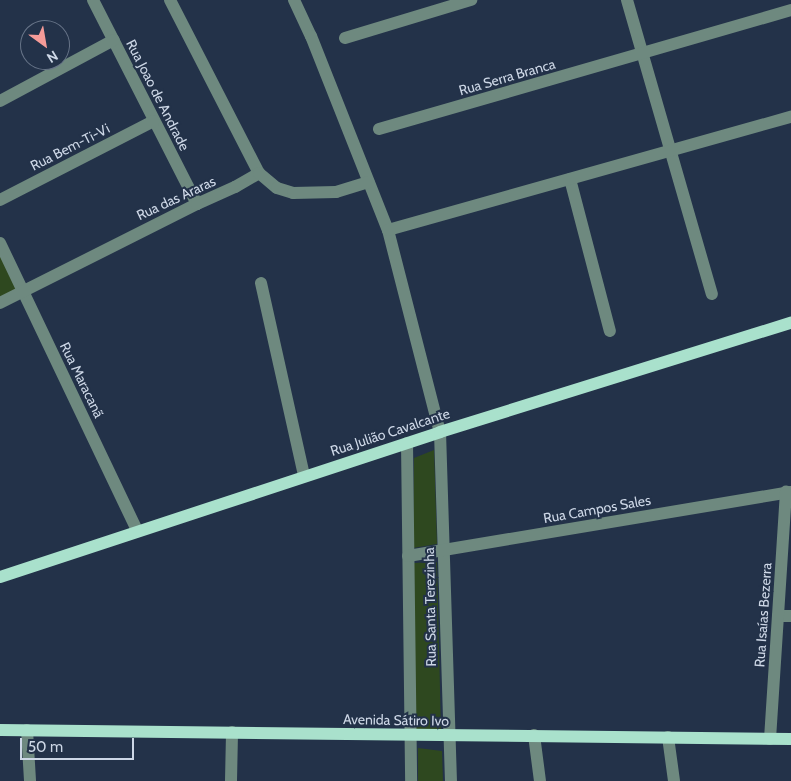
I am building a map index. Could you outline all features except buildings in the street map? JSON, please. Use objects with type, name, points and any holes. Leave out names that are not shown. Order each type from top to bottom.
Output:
[{"type":"main road","name":"Rua Julião Cavalcante","points":[[0,577],[137,530],[440,432],[791,323]]},
{"type":"main road","name":"Avenida Sátiro Ivo","points":[[0,730],[791,739]]},
{"type":"street","name":"Rua Joao de Andrade","points":[[93,0],[197,204]]},
{"type":"street","points":[[170,0],[259,173],[277,188],[293,193],[336,192],[369,182]]},
{"type":"street","points":[[294,0],[312,36],[388,230],[440,432]]},
{"type":"street","points":[[345,38],[471,0]]},
{"type":"street","points":[[626,0],[712,294]]},
{"type":"street","name":"Rua Serra Branca","points":[[380,129],[791,10]]},
{"type":"street","points":[[0,101],[114,40]]},
{"type":"street","points":[[388,230],[791,117]]},
{"type":"street","name":"Rua Bem-Ti-Vi","points":[[0,200],[154,121]]},
{"type":"street","name":"Rua das Araras","points":[[0,303],[197,204],[235,187],[259,173]]},
{"type":"street","points":[[570,179],[610,331]]},
{"type":"street","name":"Rua Maracanã","points":[[0,243],[137,530]]},
{"type":"street","points":[[261,283],[304,476]]},
{"type":"street","name":"Rua Santa Terezinha","points":[[440,432],[448,735],[451,781]]},
{"type":"street","name":"Rua Santa Terezinha","points":[[406,443],[412,735],[411,781]]},
{"type":"street","name":"Rua Campos Sales","points":[[408,556],[789,492]]},
{"type":"street","name":"Rua Isaías Bezerra","points":[[770,739],[785,616],[789,492]]},
{"type":"street","points":[[27,730],[30,781]]},
{"type":"street","points":[[231,781],[232,732]]},
{"type":"street","points":[[534,735],[540,781]]},
{"type":"street","points":[[668,737],[674,781]]},
{"type":"green space","points":[[0,251],[18,289],[0,299]]},
{"type":"green space","points":[[434,450],[437,544],[413,548],[414,458]]},
{"type":"green space","points":[[437,562],[441,732],[415,730],[414,563]]},
{"type":"green space","points":[[418,748],[442,751],[443,781],[418,781]]}]
